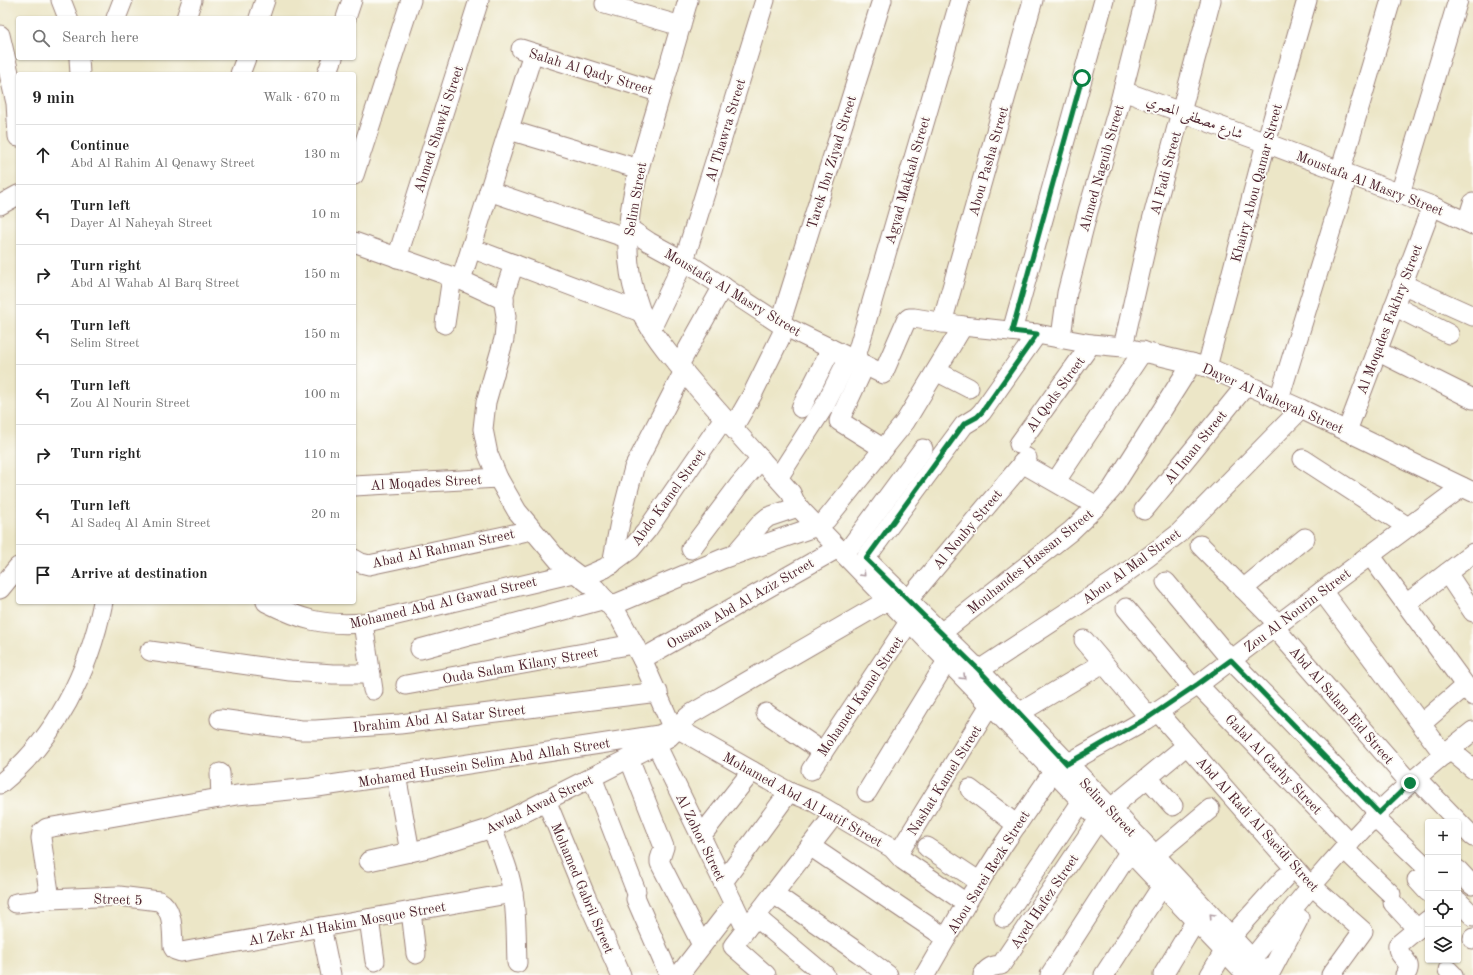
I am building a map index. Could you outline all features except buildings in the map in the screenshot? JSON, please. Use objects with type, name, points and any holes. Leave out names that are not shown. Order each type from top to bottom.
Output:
[{"type":"street","points":[[61,0],[67,16]]},
{"type":"street","points":[[117,16],[123,0]]},
{"type":"street","points":[[187,16],[192,0]]},
{"type":"street","points":[[260,16],[266,0]]},
{"type":"street","points":[[347,16],[352,0]]},
{"type":"street","points":[[356,168],[411,0]]},
{"type":"street","name":"Ahmed Shawki Street","points":[[397,258],[479,0]]},
{"type":"street","name":"Selim Street","points":[[688,0],[639,169],[632,202],[628,233],[629,269],[633,288],[641,312],[651,329],[681,368],[778,478],[795,500],[801,497],[821,523],[845,546],[888,600],[909,622],[990,705],[1060,768],[1105,814],[1155,855],[1227,944],[1243,969],[1268,975]]},
{"type":"street","name":"Al Thawra Street","points":[[651,329],[684,261],[765,0]]},
{"type":"street","name":"Tarek Ibn Ziyad Street","points":[[728,423],[752,395],[783,325],[882,0]]},
{"type":"street","name":"Agyad Makkah Street","points":[[856,361],[960,0]]},
{"type":"street","name":"Abou Pasha Street","points":[[942,323],[1033,0]]},
{"type":"street","points":[[1012,331],[1104,0]]},
{"type":"street","name":"Ahmed Naguib Street","points":[[1061,337],[1067,293],[1088,211],[1123,91],[1146,0]]},
{"type":"street","name":"Al Fadi Street","points":[[1123,347],[1151,224],[1211,0]]},
{"type":"street","name":"Khairy Abou Qamar Street","points":[[1199,365],[1266,143],[1307,0]]},
{"type":"street","points":[[1279,399],[1344,173],[1390,0]]},
{"type":"street","points":[[1400,194],[1458,0]]},
{"type":"street","points":[[605,4],[681,26]]},
{"type":"street","points":[[0,35],[5,74],[16,103]]},
{"type":"street","name":"Salah Al Qady Street","points":[[509,130],[527,51],[661,93]]},
{"type":"street","points":[[79,60],[80,72]]},
{"type":"street","points":[[241,72],[245,60]]},
{"type":"street","points":[[329,72],[332,60]]},
{"type":"street","name":"شارع مصطفى المصري","points":[[1123,91],[1266,143]]},
{"type":"street","points":[[445,324],[457,279],[471,248],[509,130],[639,169]]},
{"type":"street","name":"Moustafa Al Masry Street","points":[[1266,143],[1432,206],[1470,224]]},
{"type":"street","name":"Moustafa Al Masry Street","points":[[489,191],[628,233],[649,242],[684,261],[783,325],[883,374]]},
{"type":"street","points":[[0,205],[16,197]]},
{"type":"street","points":[[1470,224],[1473,203]]},
{"type":"street","name":"Al Moqades Fakhry Street","points":[[1347,431],[1432,206]]},
{"type":"street","points":[[356,243],[457,279],[504,300]]},
{"type":"street","points":[[471,248],[641,312]]},
{"type":"street","points":[[514,264],[504,294],[506,325],[504,339],[486,402],[482,429],[488,454],[498,478],[517,511],[532,530],[559,561],[595,588],[618,615],[658,692],[674,728]]},
{"type":"street","points":[[1402,284],[1473,316]]},
{"type":"street","points":[[612,564],[620,522],[634,468],[681,368],[723,286]]},
{"type":"street","points":[[1394,306],[1449,334]]},
{"type":"street","name":"Dayer Al Naheyah Street","points":[[883,374],[906,321],[909,318],[963,326],[1061,337],[1091,344],[1123,347],[1199,365],[1247,384],[1468,490]]},
{"type":"street","points":[[420,649],[608,602],[821,523],[906,422],[963,326]]},
{"type":"street","points":[[866,559],[964,424],[977,417],[982,412],[1037,334]]},
{"type":"street","name":"Al Qods Street","points":[[1023,455],[1091,344]]},
{"type":"street","points":[[801,408],[831,349]]},
{"type":"street","points":[[1060,474],[1143,351]]},
{"type":"street","points":[[1377,351],[1473,399]]},
{"type":"street","points":[[856,361],[839,421],[884,449]]},
{"type":"street","points":[[778,478],[856,361]]},
{"type":"street","name":"Mouhandes Hassan Street","points":[[941,633],[1071,531],[1097,506],[1112,489],[1199,365]]},
{"type":"street","points":[[936,371],[969,388]]},
{"type":"street","name":"Al Iman Street","points":[[1144,510],[1247,384]]},
{"type":"street","name":"Abou Al Mal Street","points":[[979,670],[1113,582],[1178,534],[1301,409]]},
{"type":"street","name":"Abdo Kamel Street","points":[[578,575],[605,568],[631,549],[728,423]]},
{"type":"street","points":[[845,546],[923,449]]},
{"type":"street","points":[[1023,455],[1097,506]]},
{"type":"street","name":"Al Nouby Street","points":[[908,600],[1023,455]]},
{"type":"street","points":[[691,549],[739,485],[761,459]]},
{"type":"street","points":[[1303,459],[1408,527]]},
{"type":"street","name":"Al Moqades Street","points":[[356,486],[498,478]]},
{"type":"street","name":"Zou Al Nourin Street","points":[[1060,768],[1154,714],[1231,660],[1408,527],[1468,490]]},
{"type":"street","points":[[734,555],[762,522],[795,500]]},
{"type":"street","name":"Abad Al Rahman Street","points":[[356,560],[369,565],[532,530]]},
{"type":"street","points":[[1243,588],[1305,538]]},
{"type":"street","name":"Abd Al Salam Eid Street","points":[[1200,545],[1243,588],[1413,781],[1473,838]]},
{"type":"street","name":"Selim Street","points":[[845,546],[866,559],[979,670],[1019,713],[1060,768],[1082,802],[1105,814],[1130,851],[1195,922],[1227,944]]},
{"type":"street","name":"Ousama Abd Al Aziz Street","points":[[638,652],[845,546]]},
{"type":"street","points":[[1406,604],[1473,553]]},
{"type":"street","points":[[1370,555],[1471,692],[1420,724]]},
{"type":"street","points":[[0,590],[16,570]]},
{"type":"street","points":[[1447,573],[1473,612]]},
{"type":"street","name":"Mohamed Abd Al Gawad Street","points":[[270,604],[300,618],[321,623],[342,625],[363,623],[578,575]]},
{"type":"street","points":[[1166,582],[1231,660],[1376,815],[1424,880]]},
{"type":"street","points":[[1322,591],[1420,724],[1447,752],[1473,769]]},
{"type":"street","name":"Mohamed Hussein Selim Abd Allah Street","points":[[50,899],[41,838],[42,832],[47,828],[221,798],[310,788],[660,734],[674,728],[692,714],[888,600]]},
{"type":"street","points":[[0,784],[23,764],[43,741],[66,705],[88,658],[98,626],[103,604]]},
{"type":"street","name":"Galal Al Garhy Street","points":[[1126,608],[1195,686],[1347,846],[1392,899],[1424,926]]},
{"type":"street","name":"Mohamed Kamel Street","points":[[811,770],[909,622]]},
{"type":"street","points":[[150,651],[290,671],[333,674],[372,682],[363,623]]},
{"type":"street","name":"Abd Al Radi Al Saeidi Street","points":[[1084,640],[1154,714],[1187,745],[1291,865],[1312,886],[1364,931],[1331,975]]},
{"type":"street","name":"Ouda Salam Kilany Street","points":[[406,685],[638,652]]},
{"type":"street","points":[[867,792],[947,661]]},
{"type":"street","points":[[1019,713],[1095,668]]},
{"type":"street","name":"Ibrahim Abd Al Satar Street","points":[[220,719],[301,730],[316,730],[400,724],[658,692]]},
{"type":"street","name":"Nashat Kamel Street","points":[[898,854],[990,705]]},
{"type":"street","points":[[766,713],[823,752]]},
{"type":"street","name":"Awlad Awad Street","points":[[369,861],[450,842],[492,828],[669,737],[673,733],[674,728]]},
{"type":"street","name":"Mohamed Abd Al Latif Street","points":[[674,728],[789,792],[814,802],[892,848],[903,860],[966,903]]},
{"type":"street","points":[[1243,969],[1312,886],[1376,815],[1413,781],[1473,731]]},
{"type":"street","name":"Al Zohor Street","points":[[656,744],[734,904],[751,923]]},
{"type":"street","name":"Ayed Hafez Street","points":[[983,975],[986,970],[992,966],[1001,965],[1105,814],[1187,745]]},
{"type":"street","points":[[629,758],[664,847],[660,863],[702,945]]},
{"type":"street","name":"Abou Sarei Rezk Street","points":[[925,975],[966,903],[1017,825],[1060,768]]},
{"type":"street","points":[[701,836],[752,771]]},
{"type":"street","points":[[220,773],[221,798]]},
{"type":"street","points":[[396,775],[410,852]]},
{"type":"street","points":[[592,777],[636,895],[669,975]]},
{"type":"street","points":[[1148,778],[1173,806]]},
{"type":"street","points":[[970,789],[1017,825]]},
{"type":"street","points":[[723,882],[789,792]]},
{"type":"street","name":"Mohamed Gabril Street","points":[[546,800],[589,904],[621,975]]},
{"type":"street","points":[[1004,918],[1082,802]]},
{"type":"street","points":[[1155,855],[1210,809]]},
{"type":"street","points":[[766,975],[734,946],[835,814]]},
{"type":"street","points":[[492,828],[510,878],[513,893],[516,915],[517,963]]},
{"type":"street","points":[[810,846],[946,938]]},
{"type":"street","points":[[927,847],[980,882]]},
{"type":"street","points":[[1050,975],[1130,851]]},
{"type":"street","points":[[1461,875],[1468,888]]},
{"type":"street","points":[[1210,975],[1227,944],[1285,877]]},
{"type":"street","points":[[1104,975],[1162,886]]},
{"type":"street","name":"Al Zekr Al Hakim Mosque Street","points":[[181,952],[513,893]]},
{"type":"street","points":[[774,894],[888,975]]},
{"type":"street","name":"Street 5","points":[[16,903],[50,899],[119,896],[159,901],[168,908],[170,914],[173,947],[178,952],[181,952]]},
{"type":"street","points":[[679,975],[734,904]]},
{"type":"street","points":[[1461,904],[1473,916]]},
{"type":"street","points":[[411,911],[416,954]]},
{"type":"street","points":[[1268,975],[1299,918]]},
{"type":"street","points":[[369,919],[375,961]]},
{"type":"street","points":[[1163,975],[1195,922]]},
{"type":"street","points":[[751,923],[825,975]]},
{"type":"street","points":[[1405,975],[1409,968],[1398,949],[1400,943],[1424,926]]},
{"type":"street","points":[[321,927],[331,975]]},
{"type":"route","points":[[1082,78],[1012,331],[1037,334],[982,412],[977,417],[964,424],[866,559],[979,670],[1067,764],[1167,706],[1231,660],[1379,813],[1410,783]]}]
